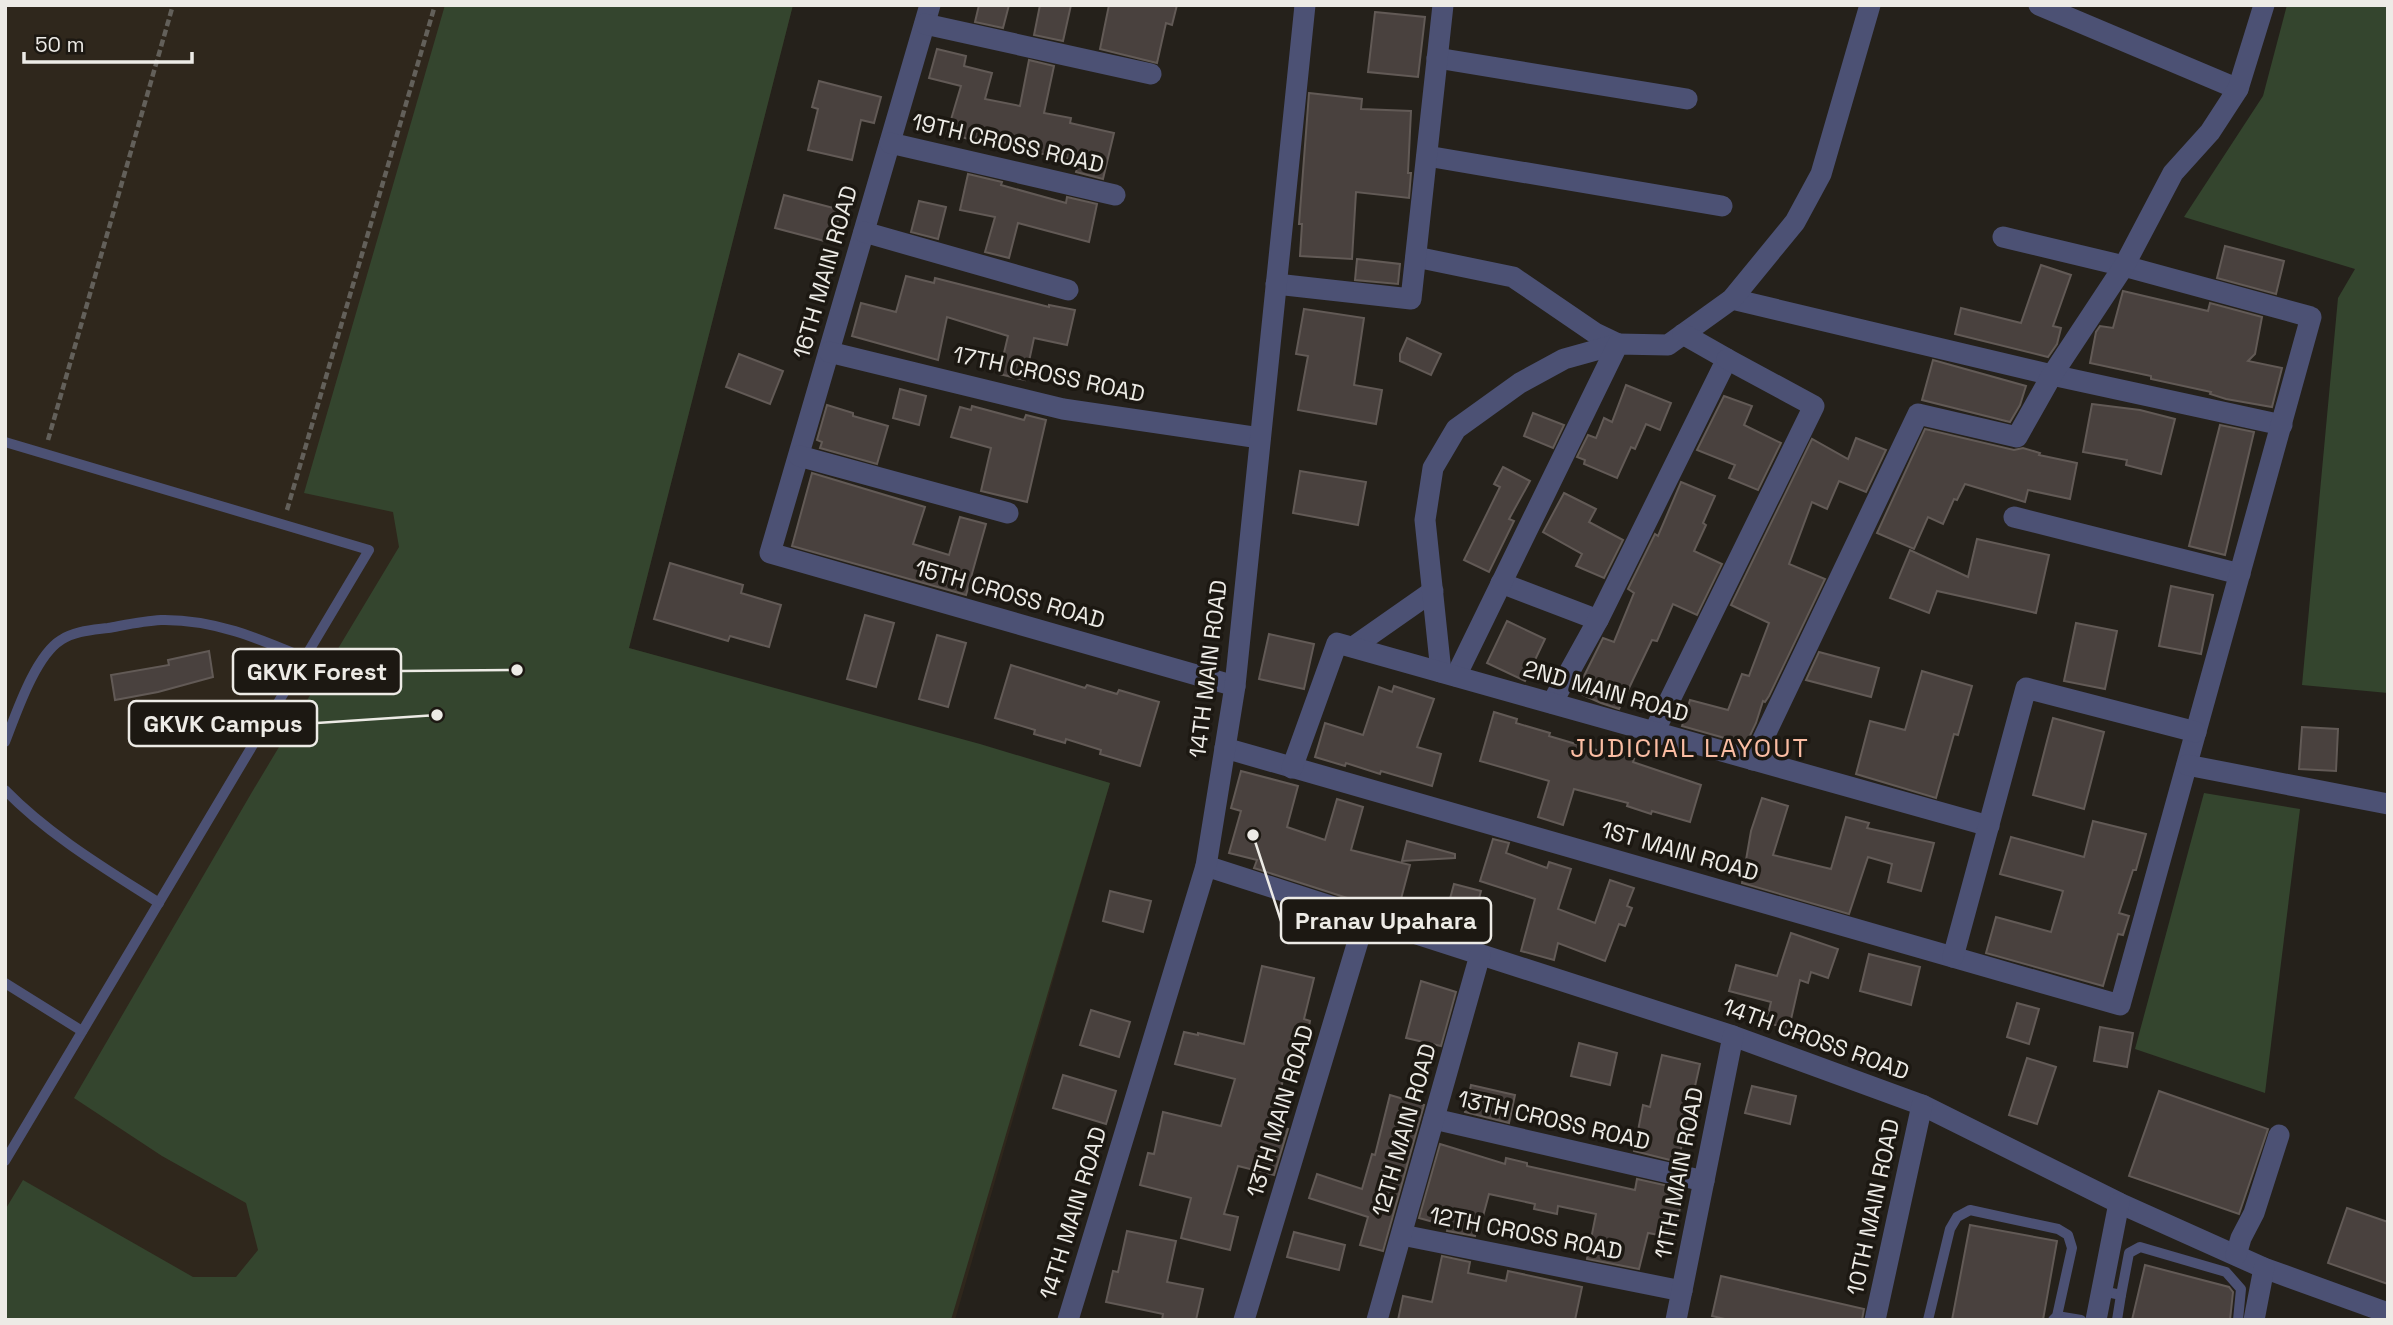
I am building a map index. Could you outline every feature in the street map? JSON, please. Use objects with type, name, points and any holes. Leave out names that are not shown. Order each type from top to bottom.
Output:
[{"type":"street","name":"14TH MAIN ROAD","points":[[1068,1320],[1206,866],[1235,686],[1305,5]]},
{"type":"street","points":[[1276,284],[1411,299],[1443,5]]},
{"type":"street","points":[[1448,674],[1433,591],[1425,520],[1433,468],[1456,429],[1520,383],[1564,359],[1618,344],[1668,345],[1732,299],[1795,222],[1821,174],[1870,5]]},
{"type":"street","points":[[2039,5],[2238,89]]},
{"type":"street","points":[[1753,760],[1918,414],[2017,437],[2052,374],[2124,266],[2174,173],[2210,132],[2238,89],[2264,5]]},
{"type":"street","points":[[928,15],[1151,74]]},
{"type":"street","name":"16TH MAIN ROAD","points":[[771,553],[928,15]]},
{"type":"street","points":[[1437,58],[1687,99]]},
{"type":"street","name":"19TH CROSS ROAD","points":[[890,143],[1115,195]]},
{"type":"street","points":[[1427,156],[1722,206]]},
{"type":"street","points":[[864,232],[1068,290]]},
{"type":"street","points":[[2003,237],[2124,266],[2311,317],[2187,765],[2388,804]]},
{"type":"street","points":[[1416,257],[1513,277],[1595,333],[1618,344]]},
{"type":"street","points":[[1732,299],[2281,425]]},
{"type":"street","points":[[1654,732],[1814,406],[1683,334]]},
{"type":"street","points":[[1448,674],[1501,583],[1618,344]]},
{"type":"street","name":"17TH CROSS ROAD","points":[[829,352],[1063,409],[1260,438]]},
{"type":"street","points":[[1552,703],[1598,620],[1727,359]]},
{"type":"street","points":[[799,456],[1009,513]]},
{"type":"street","points":[[2014,517],[2239,575]]},
{"type":"street","name":"15TH CROSS ROAD","points":[[771,553],[1235,686]]},
{"type":"street","points":[[1501,583],[1598,620]]},
{"type":"street","points":[[1292,768],[1337,643],[1353,647],[1433,591]]},
{"type":"street","name":"2ND MAIN ROAD","points":[[1353,647],[1989,826]]},
{"type":"street","points":[[1953,957],[2026,688],[2196,732]]},
{"type":"street","name":"1ST MAIN ROAD","points":[[1225,748],[2120,1005],[2187,765]]},
{"type":"street","name":"14TH CROSS ROAD","points":[[1206,866],[1733,1036],[1922,1105],[2119,1203],[2264,1268],[2388,1313]]},
{"type":"street","name":"13TH MAIN ROAD","points":[[1244,1320],[1365,918]]},
{"type":"street","name":"12TH MAIN ROAD","points":[[1377,1320],[1480,955]]},
{"type":"street","name":"11TH MAIN ROAD","points":[[1676,1320],[1733,1036]]},
{"type":"street","name":"10TH MAIN ROAD","points":[[1875,1320],[1922,1105]]},
{"type":"street","name":"13TH CROSS ROAD","points":[[1434,1119],[1704,1181]]},
{"type":"street","points":[[2236,1255],[2241,1238],[2254,1213],[2279,1135]]},
{"type":"street","points":[[2096,1320],[2111,1293],[2119,1203]]},
{"type":"street","name":"12TH CROSS ROAD","points":[[1402,1235],[1682,1291]]},
{"type":"street","points":[[2254,1320],[2264,1268]]},
{"type":"lane","points":[[5,442],[369,550],[5,1161]]},
{"type":"lane","points":[[5,742],[28,684],[44,658],[61,640],[82,632],[162,620],[219,625],[305,658]]},
{"type":"lane","points":[[5,790],[77,850],[159,903]]},
{"type":"lane","points":[[5,983],[82,1031]]},
{"type":"lane","points":[[1928,1320],[1950,1229],[1957,1217],[1970,1210],[1980,1210],[2058,1229],[2068,1235],[2072,1248],[2055,1318],[2081,1320]]},
{"type":"lane","points":[[2117,1320],[2111,1293],[2129,1253],[2140,1247],[2231,1276],[2241,1289],[2238,1320]]},
{"type":"path","points":[[44,454],[173,5]]},
{"type":"path","points":[[283,525],[435,5]]},
{"type":"shaded area","points":[[5,5],[793,5],[629,648],[1110,783],[955,1320],[5,1320]]},
{"type":"green space","points":[[445,5],[793,5],[629,648],[980,744],[1110,783],[951,1320],[5,1320],[5,1210],[23,1180],[193,1277],[236,1277],[258,1250],[246,1203],[162,1156],[74,1098],[252,792],[399,547],[393,512],[304,493]]},
{"type":"green space","points":[[2287,5],[2388,5],[2388,693],[2302,685],[2338,298],[2355,269],[2184,217],[2263,96]]},
{"type":"green space","points":[[2204,793],[2300,809],[2265,1093],[2135,1049]]},
{"type":"building","points":[[979,5],[1009,5],[1003,28],[975,22]]},
{"type":"building","points":[[1040,5],[1071,5],[1063,41],[1034,35]]},
{"type":"building","points":[[1109,5],[1177,5],[1172,25],[1166,23],[1157,63],[1100,49]]},
{"type":"building","points":[[1375,12],[1425,17],[1418,77],[1368,72]]},
{"type":"building","points":[[937,49],[966,56],[964,66],[992,73],[985,99],[1020,106],[1029,60],[1054,66],[1044,113],[1071,118],[1070,123],[1114,133],[1103,179],[1076,172],[1079,160],[1007,148],[1008,143],[973,137],[972,140],[947,133],[961,86],[929,78]]},
{"type":"building","points":[[819,81],[881,97],[874,123],[861,120],[852,160],[808,150],[818,109],[812,107]]},
{"type":"building","points":[[1309,93],[1362,99],[1361,109],[1411,111],[1409,198],[1356,192],[1352,259],[1300,256],[1302,224],[1299,224]]},
{"type":"building","points":[[968,174],[1066,203],[1067,197],[1097,204],[1089,242],[1018,223],[1009,258],[985,252],[995,217],[960,210]]},
{"type":"building","points":[[784,195],[841,210],[832,243],[775,228]]},
{"type":"building","points":[[919,201],[946,207],[938,239],[911,232]]},
{"type":"building","points":[[2225,246],[2284,261],[2276,294],[2217,278]]},
{"type":"building","points":[[1357,259],[1400,264],[1398,284],[1355,280]]},
{"type":"building","points":[[2041,265],[2071,275],[2053,326],[2061,328],[2057,344],[2048,357],[1955,334],[1961,308],[2021,323]]},
{"type":"building","points":[[906,276],[934,283],[935,278],[1049,307],[1075,310],[1067,345],[1034,338],[1025,380],[999,374],[1008,336],[947,317],[938,360],[852,336],[861,303],[896,312]]},
{"type":"building","points":[[2123,291],[2208,311],[2210,303],[2262,317],[2255,354],[2248,361],[2282,368],[2272,407],[2226,399],[2210,394],[2211,392],[2151,379],[2151,376],[2090,363],[2096,332],[2100,326],[2113,328]]},
{"type":"building","points":[[1304,309],[1364,318],[1354,385],[1382,390],[1376,424],[1298,410],[1308,356],[1296,354]]},
{"type":"building","points":[[1407,338],[1441,354],[1431,375],[1400,361]]},
{"type":"building","points":[[739,354],[783,371],[770,404],[726,387]]},
{"type":"building","points":[[1933,360],[2026,386],[2020,405],[2010,422],[1922,400]]},
{"type":"building","points":[[1626,385],[1671,403],[1660,430],[1646,424],[1635,449],[1631,447],[1617,478],[1584,464],[1585,460],[1577,457],[1588,435],[1596,438],[1604,418],[1612,422]]},
{"type":"building","points":[[900,389],[926,396],[919,425],[893,418]]},
{"type":"building","points":[[1724,396],[1752,406],[1744,425],[1781,443],[1758,490],[1729,478],[1735,465],[1697,450]]},
{"type":"building","points":[[2092,404],[2140,410],[2175,419],[2161,474],[2126,465],[2127,460],[2083,452]]},
{"type":"building","points":[[827,405],[888,426],[877,464],[820,448],[822,442],[817,440]]},
{"type":"building","points":[[972,406],[1024,420],[1026,415],[1046,420],[1027,502],[981,491],[991,448],[951,437],[960,407],[971,410]]},
{"type":"building","points":[[1533,413],[1564,425],[1553,448],[1524,436]]},
{"type":"building","points":[[2220,425],[2254,432],[2225,555],[2189,546]]},
{"type":"building","points":[[1925,429],[2014,450],[2023,448],[2040,453],[2039,455],[2077,463],[2070,499],[2028,490],[2025,502],[1965,484],[1957,500],[1954,499],[1943,524],[1928,517],[1914,549],[1877,533]]},
{"type":"building","points":[[1856,438],[1886,450],[1866,492],[1839,481],[1827,509],[1812,502],[1789,564],[1825,579],[1769,696],[1763,701],[1746,744],[1682,726],[1690,700],[1728,710],[1742,674],[1749,676],[1769,623],[1731,605],[1812,439],[1848,459]]},
{"type":"building","points":[[1503,467],[1530,481],[1509,519],[1514,521],[1489,572],[1464,560],[1500,487],[1494,484]]},
{"type":"building","points":[[1300,471],[1366,482],[1358,525],[1293,513]]},
{"type":"building","points":[[812,473],[925,507],[913,544],[949,555],[960,517],[986,524],[966,595],[792,546]]},
{"type":"building","points":[[1681,482],[1715,496],[1694,551],[1722,564],[1697,615],[1673,604],[1657,641],[1652,640],[1619,709],[1576,692],[1603,638],[1614,642],[1634,593],[1628,589],[1655,534],[1658,536]]},
{"type":"building","points":[[1564,493],[1596,509],[1589,522],[1623,540],[1604,578],[1576,566],[1582,554],[1543,532]]},
{"type":"building","points":[[1977,539],[2049,555],[2036,613],[1937,591],[1929,613],[1890,598],[1910,550],[1968,577]]},
{"type":"building","points":[[670,563],[743,585],[741,593],[781,605],[769,647],[730,636],[728,641],[654,619]]},
{"type":"building","points":[[2171,586],[2213,595],[2201,654],[2159,646]]},
{"type":"building","points":[[865,615],[894,623],[876,687],[847,679]]},
{"type":"building","points":[[1507,621],[1545,639],[1525,681],[1487,663]]},
{"type":"building","points":[[2076,623],[2117,631],[2105,689],[2064,681]]},
{"type":"building","points":[[1269,634],[1314,644],[1304,689],[1259,679]]},
{"type":"building","points":[[937,635],[966,643],[948,707],[919,699]]},
{"type":"building","points":[[209,651],[213,677],[115,700],[111,675],[169,665],[168,660]]},
{"type":"building","points":[[1819,652],[1879,668],[1871,697],[1806,680]]},
{"type":"building","points":[[1011,665],[1085,688],[1087,685],[1117,694],[1119,690],[1159,702],[1140,766],[1100,754],[1101,750],[1066,739],[1065,743],[1034,734],[1035,730],[995,718]]},
{"type":"building","points":[[1922,671],[1972,686],[1958,735],[1954,734],[1936,798],[1856,774],[1870,721],[1905,730]]},
{"type":"building","points":[[1394,686],[1434,699],[1417,747],[1441,754],[1432,786],[1381,771],[1380,774],[1315,757],[1325,723],[1363,735],[1379,687],[1392,692]]},
{"type":"building","points":[[1494,712],[1517,719],[1516,723],[1550,733],[1549,736],[1634,759],[1633,762],[1701,785],[1690,822],[1652,811],[1651,814],[1627,806],[1628,803],[1574,789],[1563,825],[1538,817],[1549,781],[1480,761]]},
{"type":"building","points":[[2053,718],[2104,732],[2084,809],[2033,795]]},
{"type":"building","points":[[2302,727],[2338,729],[2336,771],[2299,769]]},
{"type":"building","points":[[1241,771],[1298,786],[1287,827],[1325,840],[1337,799],[1363,807],[1351,850],[1410,865],[1397,914],[1254,868],[1257,860],[1229,853],[1241,811],[1231,808]]},
{"type":"building","points":[[1762,798],[1788,806],[1773,855],[1831,869],[1846,817],[1869,823],[1867,828],[1934,843],[1921,891],[1888,882],[1892,864],[1868,857],[1849,914],[1742,883],[1751,831]]},
{"type":"building","points":[[2093,821],[2146,834],[2136,870],[2133,870],[2119,913],[2129,916],[2123,935],[2118,934],[2103,986],[1986,953],[1996,917],[2051,932],[2063,891],[2000,874],[2011,837],[2084,857]]},
{"type":"building","points":[[1493,839],[1509,843],[1506,853],[1547,868],[1549,862],[1571,869],[1558,909],[1595,923],[1610,880],[1634,888],[1627,906],[1632,908],[1625,926],[1619,924],[1605,961],[1558,943],[1554,960],[1521,951],[1535,899],[1480,881]]},
{"type":"building","points":[[1407,841],[1455,854],[1455,858],[1402,861]]},
{"type":"building","points":[[1454,884],[1481,891],[1469,937],[1442,928]]},
{"type":"building","points":[[1110,891],[1151,901],[1143,932],[1103,921]]},
{"type":"building","points":[[1791,933],[1838,949],[1828,978],[1811,972],[1808,983],[1800,980],[1789,1028],[1766,1023],[1771,1002],[1729,991],[1736,965],[1777,976]]},
{"type":"building","points":[[1869,954],[1920,967],[1911,1005],[1860,991]]},
{"type":"building","points":[[1262,966],[1314,978],[1304,1019],[1310,1021],[1303,1056],[1290,1053],[1275,1111],[1273,1125],[1288,1129],[1274,1175],[1238,1166],[1224,1214],[1238,1217],[1230,1250],[1181,1238],[1191,1198],[1140,1185],[1148,1153],[1154,1154],[1163,1112],[1221,1126],[1235,1079],[1175,1064],[1184,1032],[1244,1044]]},
{"type":"building","points":[[1421,981],[1456,992],[1441,1046],[1406,1038]]},
{"type":"building","points":[[2017,1003],[2039,1009],[2029,1044],[2007,1037]]},
{"type":"building","points":[[1091,1010],[1130,1022],[1119,1057],[1080,1045]]},
{"type":"building","points":[[2100,1027],[2133,1033],[2127,1067],[2094,1061]]},
{"type":"building","points":[[1579,1043],[1617,1053],[1610,1085],[1571,1076]]},
{"type":"building","points":[[1662,1055],[1700,1064],[1678,1162],[1634,1151],[1643,1105],[1650,1107]]},
{"type":"building","points":[[2027,1058],[2056,1067],[2037,1124],[2009,1115]]},
{"type":"building","points":[[1063,1075],[1116,1091],[1106,1124],[1053,1108]]},
{"type":"building","points":[[1471,1085],[1515,1095],[1509,1123],[1465,1112]]},
{"type":"building","points":[[1752,1086],[1796,1096],[1790,1124],[1745,1113]]},
{"type":"building","points":[[2159,1091],[2268,1129],[2239,1214],[2129,1176]]},
{"type":"building","points":[[1390,1095],[1424,1105],[1383,1251],[1360,1245],[1368,1217],[1309,1198],[1317,1174],[1362,1189],[1372,1154],[1375,1155]]},
{"type":"building","points":[[1440,1144],[1505,1164],[1506,1158],[1527,1163],[1527,1166],[1635,1190],[1637,1179],[1673,1187],[1672,1193],[1682,1195],[1675,1238],[1648,1233],[1639,1269],[1587,1259],[1596,1214],[1558,1206],[1557,1214],[1534,1209],[1535,1204],[1489,1194],[1479,1231],[1476,1231],[1475,1236],[1447,1231],[1448,1226],[1419,1218]]},
{"type":"building","points":[[2347,1208],[2388,1222],[2388,1284],[2328,1263]]},
{"type":"building","points":[[1970,1225],[2057,1241],[2043,1320],[1952,1320]]},
{"type":"building","points":[[1127,1231],[1176,1241],[1167,1282],[1203,1289],[1196,1320],[1162,1320],[1163,1314],[1106,1302],[1113,1271],[1118,1272]]},
{"type":"building","points":[[1294,1232],[1345,1245],[1339,1270],[1287,1257]]},
{"type":"building","points":[[1442,1256],[1470,1262],[1468,1273],[1506,1281],[1508,1271],[1582,1287],[1575,1320],[1398,1320],[1403,1296],[1432,1302]]},
{"type":"building","points":[[2145,1265],[2229,1287],[2233,1292],[2230,1320],[2132,1320]]},
{"type":"building","points":[[1721,1276],[1864,1309],[1862,1320],[1729,1320],[1712,1316]]},
{"type":"place","name":"GKVK Forest","points":[[517,670]]},
{"type":"place","name":"GKVK Campus","points":[[437,715]]},
{"type":"place","name":"Pranav Upahara","points":[[1253,835]]},
{"type":"district","name":"JUDICIAL LAYOUT","points":[[1690,748]]}]
